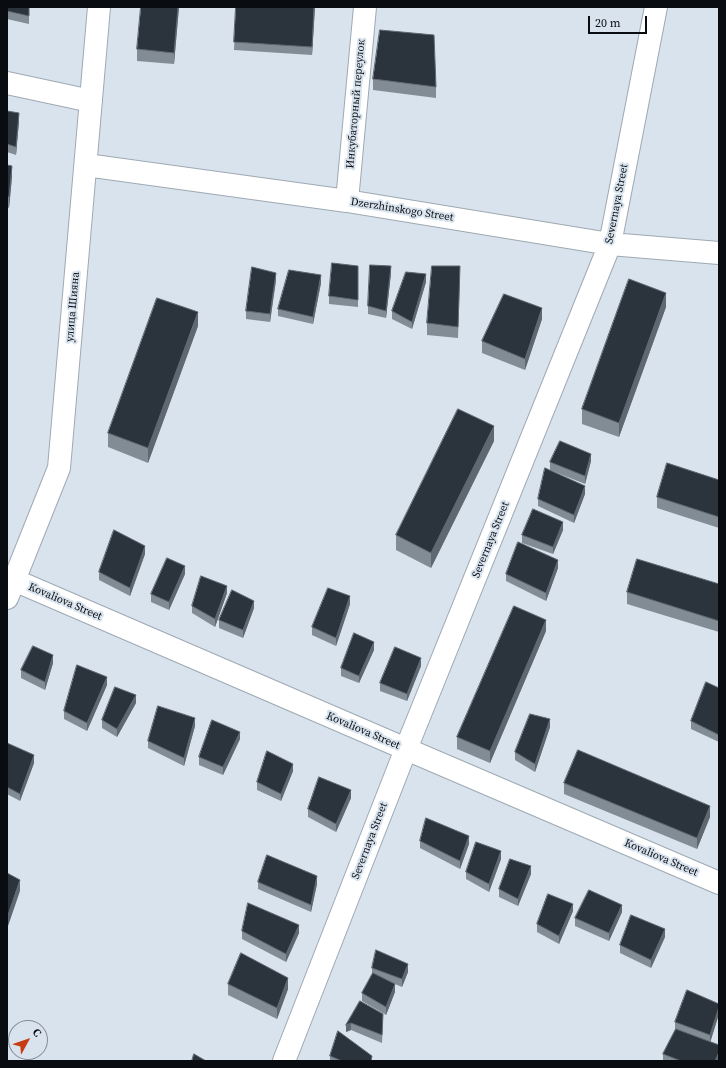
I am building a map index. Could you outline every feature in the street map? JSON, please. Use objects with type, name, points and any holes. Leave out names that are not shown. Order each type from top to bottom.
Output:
[{"type":"street","name":"улица Шияна","points":[[10,585],[59,468],[99,7]]},
{"type":"street","name":"Инкубаторный переулок","points":[[347,201],[365,7]]},
{"type":"street","name":"Severnaya Street","points":[[284,1061],[406,750],[610,244],[656,7]]},
{"type":"street","points":[[7,83],[91,101]]},
{"type":"street","name":"Dzerzhinskogo Street","points":[[86,165],[347,201],[610,244],[719,253]]},
{"type":"street","name":"Kovaliova Street","points":[[10,585],[406,750],[719,883]]},
{"type":"building","points":[[7,7],[29,7],[29,16],[7,11]]},
{"type":"building","points":[[141,7],[178,7],[174,53],[137,49]]},
{"type":"building","points":[[236,7],[314,7],[312,47],[234,42]]},
{"type":"building","points":[[380,30],[434,35],[436,87],[373,79]]},
{"type":"building","points":[[7,111],[19,113],[16,147],[7,144]]},
{"type":"building","points":[[7,165],[12,166],[9,197],[7,196]]},
{"type":"building","points":[[332,263],[358,266],[358,300],[329,296]]},
{"type":"building","points":[[370,265],[391,266],[386,311],[368,306]]},
{"type":"building","points":[[432,266],[460,266],[458,327],[427,323]]},
{"type":"building","points":[[252,267],[276,273],[270,314],[246,311]]},
{"type":"building","points":[[289,270],[321,275],[313,317],[278,309]]},
{"type":"building","points":[[406,272],[426,274],[412,322],[392,311]]},
{"type":"building","points":[[629,279],[666,293],[619,423],[582,409]]},
{"type":"building","points":[[504,294],[542,308],[525,359],[482,341]]},
{"type":"building","points":[[157,298],[198,312],[148,448],[108,433]]},
{"type":"building","points":[[458,409],[494,426],[431,553],[396,535]]},
{"type":"building","points":[[560,441],[591,454],[585,476],[550,462]]},
{"type":"building","points":[[667,463],[719,480],[719,517],[657,497]]},
{"type":"building","points":[[545,468],[585,486],[574,515],[538,499]]},
{"type":"building","points":[[533,509],[563,522],[553,547],[522,535]]},
{"type":"building","points":[[114,530],[145,546],[130,588],[99,572]]},
{"type":"building","points":[[518,542],[558,560],[546,593],[506,574]]},
{"type":"building","points":[[167,558],[185,566],[169,602],[151,594]]},
{"type":"building","points":[[637,559],[719,584],[719,621],[627,592]]},
{"type":"building","points":[[201,576],[227,586],[215,619],[192,606]]},
{"type":"building","points":[[328,588],[350,596],[336,638],[312,627]]},
{"type":"building","points":[[232,590],[254,601],[243,630],[219,620]]},
{"type":"building","points":[[514,606],[546,620],[490,751],[457,737]]},
{"type":"building","points":[[354,633],[374,642],[359,676],[341,668]]},
{"type":"building","points":[[33,646],[53,655],[45,682],[21,670]]},
{"type":"building","points":[[395,647],[421,658],[407,694],[380,683]]},
{"type":"building","points":[[77,665],[107,677],[87,723],[64,711]]},
{"type":"building","points":[[706,682],[719,688],[719,735],[691,721]]},
{"type":"building","points":[[115,687],[136,695],[117,729],[102,720]]},
{"type":"building","points":[[158,706],[195,718],[184,758],[148,741]]},
{"type":"building","points":[[530,714],[550,719],[535,764],[515,752]]},
{"type":"building","points":[[212,720],[240,732],[223,767],[199,757]]},
{"type":"building","points":[[7,743],[34,755],[20,794],[7,787]]},
{"type":"building","points":[[578,750],[710,806],[697,838],[564,783]]},
{"type":"building","points":[[267,751],[293,764],[281,794],[257,782]]},
{"type":"building","points":[[319,777],[351,790],[336,824],[308,809]]},
{"type":"building","points":[[426,818],[469,836],[460,861],[420,841]]},
{"type":"building","points":[[476,842],[501,851],[489,884],[466,872]]},
{"type":"building","points":[[267,855],[317,876],[311,905],[258,882]]},
{"type":"building","points":[[510,859],[531,866],[518,899],[499,889]]},
{"type":"building","points":[[7,873],[20,880],[7,918]]},
{"type":"building","points":[[589,890],[622,905],[609,933],[575,918]]},
{"type":"building","points":[[548,894],[573,904],[559,936],[537,924]]},
{"type":"building","points":[[248,903],[299,925],[286,954],[242,931]]},
{"type":"building","points":[[631,915],[665,929],[651,960],[620,945]]},
{"type":"building","points":[[376,950],[408,964],[402,979],[372,968]]},
{"type":"building","points":[[241,953],[288,978],[277,1008],[228,984]]},
{"type":"building","points":[[373,973],[395,984],[386,1007],[362,993]]},
{"type":"building","points":[[687,990],[719,1004],[710,1035],[675,1022]]},
{"type":"building","points":[[360,1001],[383,1014],[382,1035],[351,1023],[346,1025]]},
{"type":"building","points":[[676,1029],[719,1045],[719,1052],[715,1061],[681,1061],[663,1054]]},
{"type":"building","points":[[338,1031],[372,1056],[371,1061],[342,1061],[330,1056]]},
{"type":"building","points":[[194,1054],[206,1061],[192,1061]]}]
